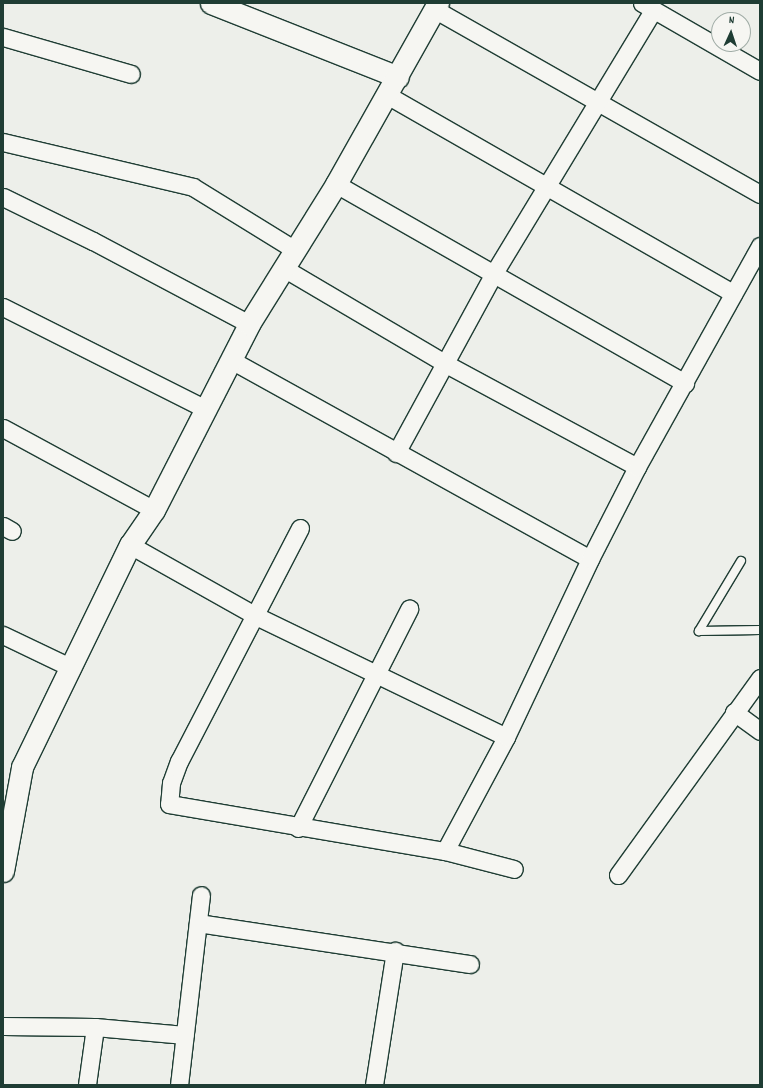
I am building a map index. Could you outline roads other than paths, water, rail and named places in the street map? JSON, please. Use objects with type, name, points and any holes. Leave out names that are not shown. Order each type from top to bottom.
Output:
[{"type":"street","points":[[211,3],[398,77]]},
{"type":"street","points":[[3,871],[22,767],[72,668],[130,545],[154,510],[204,408],[249,324],[336,184],[398,77],[436,6],[760,194]]},
{"type":"street","points":[[396,453],[446,364],[494,273],[546,188],[647,7],[760,71]]},
{"type":"street","points":[[3,37],[131,74]]},
{"type":"street","points":[[387,95],[546,188],[734,293]]},
{"type":"street","points":[[3,142],[193,187],[296,250]]},
{"type":"street","points":[[336,184],[686,383]]},
{"type":"street","points":[[3,197],[93,240],[249,324]]},
{"type":"street","points":[[445,851],[506,737],[590,559],[637,467],[686,383],[760,246]]},
{"type":"street","points":[[285,268],[446,364],[637,467]]},
{"type":"street","points":[[3,306],[204,408]]},
{"type":"street","points":[[231,360],[396,453],[590,559]]},
{"type":"street","points":[[3,428],[154,510]]},
{"type":"street","points":[[300,528],[179,761],[171,783],[169,804],[298,828],[445,851],[514,869]]},
{"type":"street","points":[[130,545],[254,615],[377,673],[506,737]]},
{"type":"street","points":[[298,828],[410,609]]},
{"type":"street","points":[[3,635],[72,668]]},
{"type":"street","points":[[618,875],[734,712],[760,678]]},
{"type":"street","points":[[734,712],[760,731]]},
{"type":"street","points":[[179,1085],[201,895]]},
{"type":"street","points":[[198,923],[395,950],[470,964]]},
{"type":"street","points":[[374,1085],[395,950]]},
{"type":"street","points":[[3,1026],[95,1028],[185,1035]]},
{"type":"street","points":[[87,1085],[95,1028]]},
{"type":"lane","points":[[740,561],[699,631],[760,630]]}]
